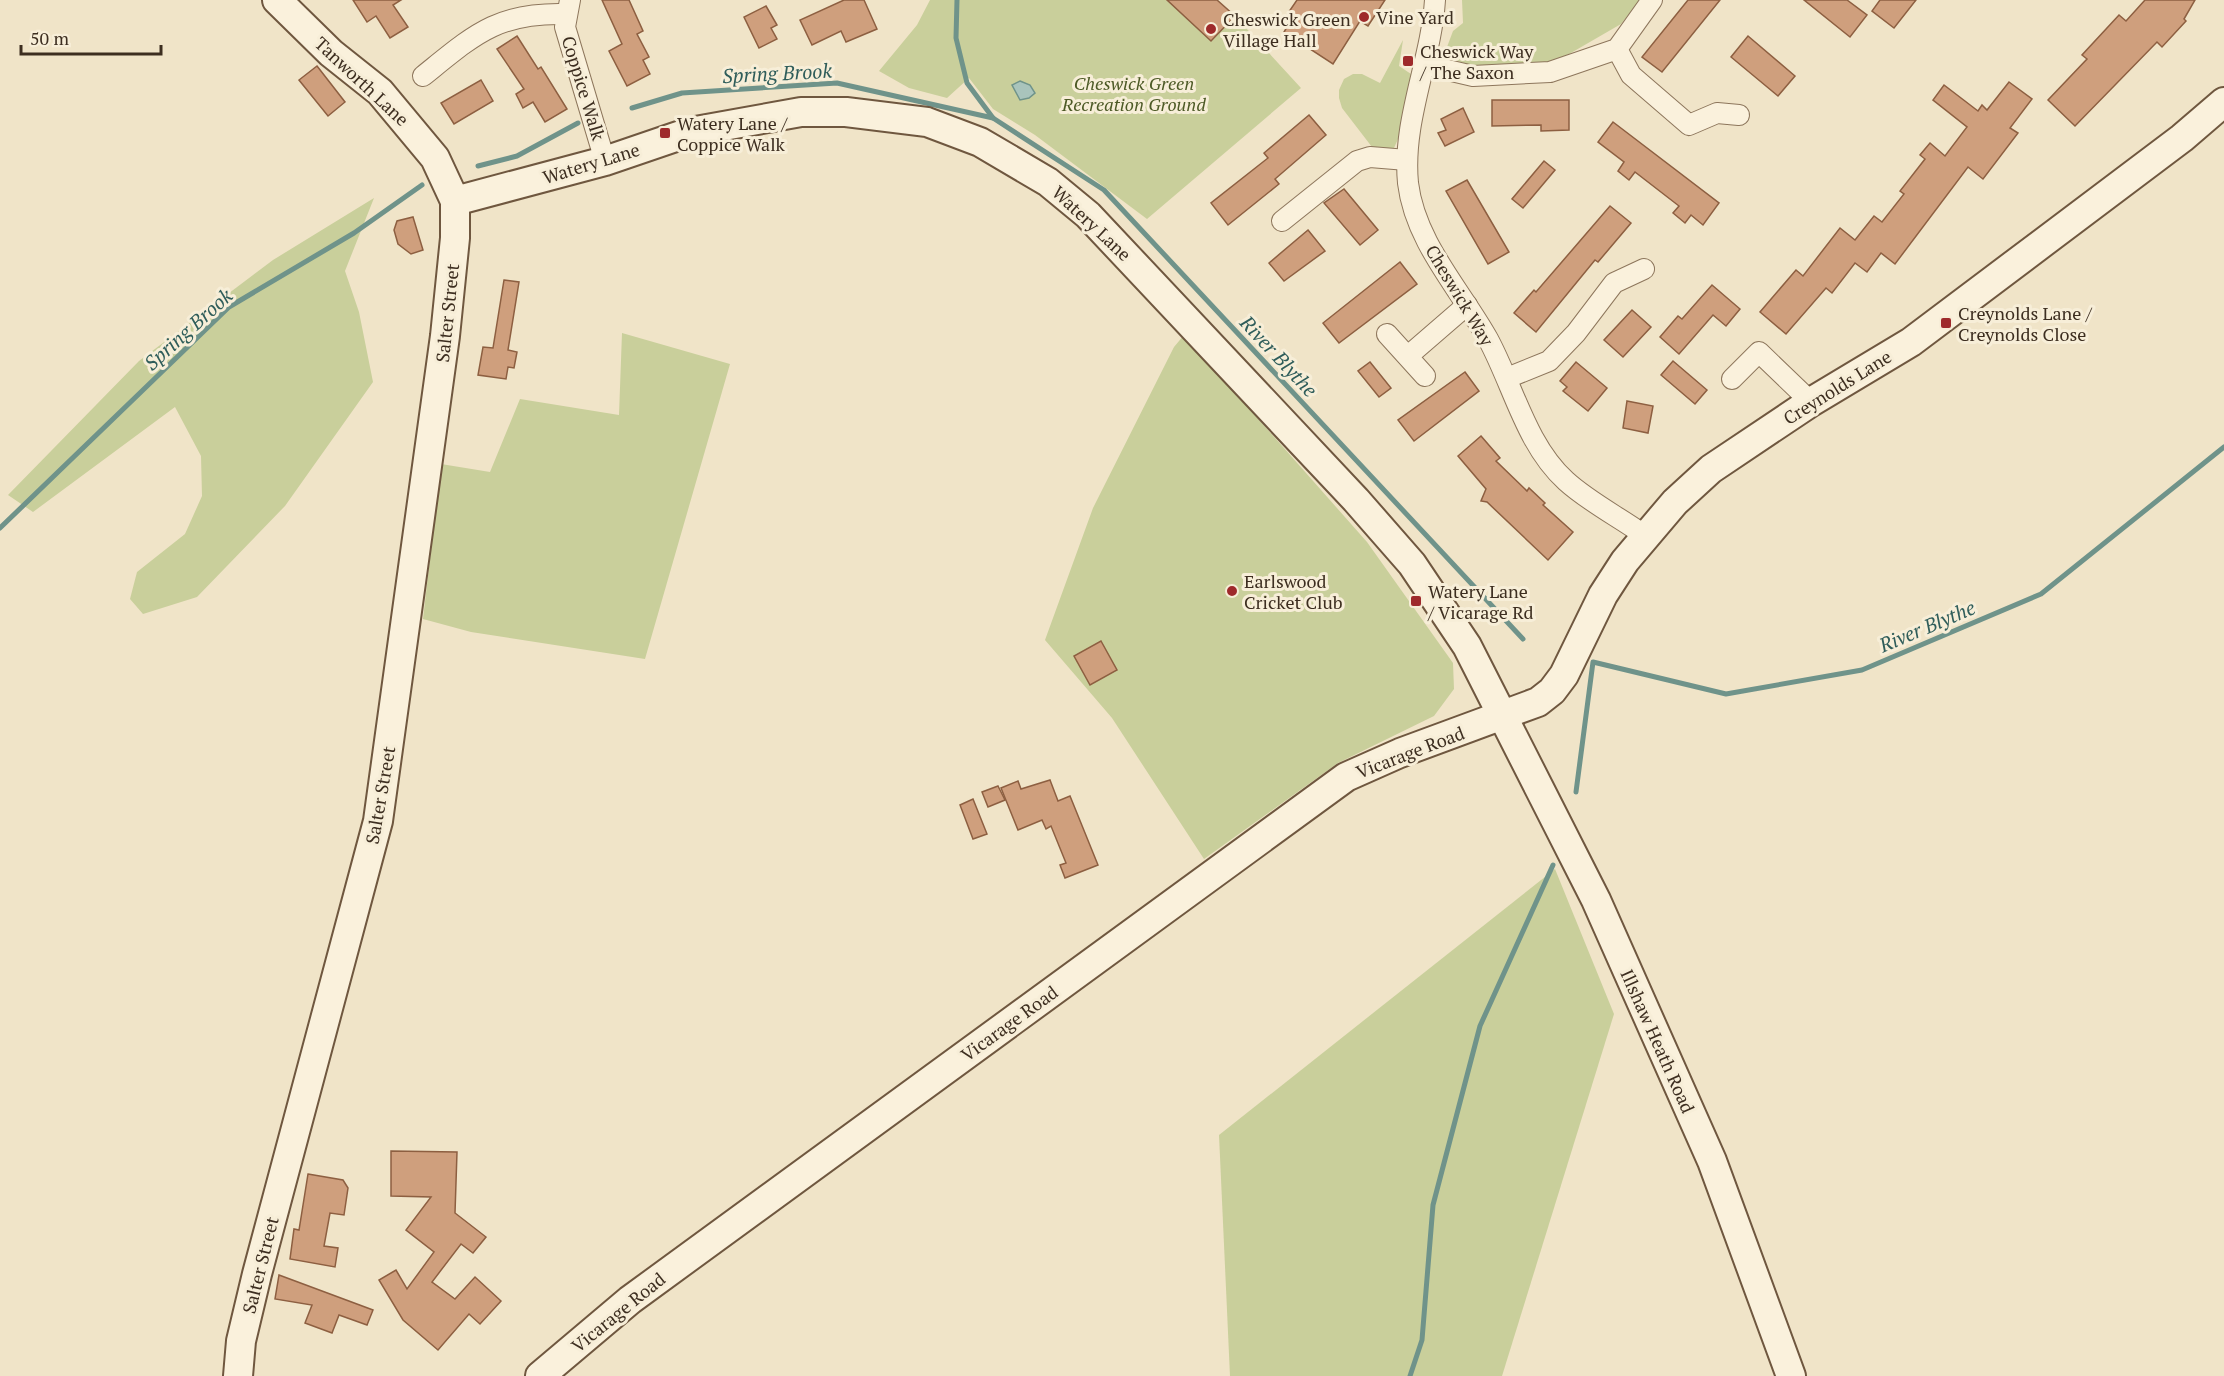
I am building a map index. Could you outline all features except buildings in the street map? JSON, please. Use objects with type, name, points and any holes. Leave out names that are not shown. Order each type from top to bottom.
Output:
[{"type":"street","name":"Tanworth Lane","points":[[278,0],[331,53],[380,92],[411,127],[435,158],[455,201]]},
{"type":"street","name":"Cheswick Way","points":[[1435,0],[1426,65],[1413,107],[1407,160],[1408,183],[1416,217],[1426,239],[1488,340],[1537,443],[1566,481],[1644,535]]},
{"type":"street","points":[[1426,65],[1473,76],[1550,72],[1617,49],[1652,0]]},
{"type":"street","name":"Coppice Walk","points":[[423,76],[466,41],[495,24],[568,7],[565,27],[605,160]]},
{"type":"street","points":[[1617,49],[1631,75],[1689,125],[1717,113],[1739,115]]},
{"type":"street","name":"Creynolds Lane","points":[[1504,715],[1538,702],[1552,691],[1578,650],[1604,595],[1644,535],[1711,469],[1811,402],[1911,342],[2182,138],[2224,102]]},
{"type":"street","name":"Watery Lane","points":[[455,201],[605,160],[690,132],[758,117],[801,112],[846,112],[927,122],[980,142],[1048,182],[1088,214],[1268,403],[1412,564],[1467,646],[1504,715]]},
{"type":"street","points":[[1282,221],[1357,161],[1370,157],[1407,160]]},
{"type":"street","name":"Salter Street","points":[[238,1376],[241,1341],[257,1274],[378,821],[445,336],[455,238],[455,201]]},
{"type":"street","points":[[1507,378],[1549,361],[1576,333],[1614,283],[1644,269]]},
{"type":"street","points":[[1408,356],[1467,305]]},
{"type":"street","points":[[1387,334],[1425,376]]},
{"type":"street","points":[[1732,379],[1759,352],[1811,402]]},
{"type":"street","name":"Vicarage Road","points":[[540,1376],[630,1300],[1346,777],[1400,753],[1504,715]]},
{"type":"street","name":"Illshaw Heath Road","points":[[1504,715],[1596,900],[1712,1161],[1791,1376]]},
{"type":"green space","name":"Cheswick Green Recreation Ground","points":[[930,0],[1171,0],[1170,2],[1211,41],[1235,16],[1301,88],[1147,219],[1035,135],[993,109],[969,78],[947,98],[909,88],[879,71],[917,25]]},
{"type":"green space","points":[[1462,0],[1640,0],[1621,24],[1557,61],[1481,69],[1452,59],[1447,47],[1453,31],[1463,23]]},
{"type":"green space","points":[[1403,40],[1399,66],[1411,74],[1398,139],[1394,148],[1383,152],[1372,147],[1342,108],[1339,90],[1344,79],[1353,74],[1362,74],[1380,83]]},
{"type":"green space","points":[[374,198],[345,271],[359,312],[373,382],[285,506],[197,597],[143,614],[130,599],[137,572],[185,534],[202,496],[201,456],[175,407],[33,512],[8,495],[139,361],[273,260]]},
{"type":"green space","points":[[622,333],[730,364],[645,659],[471,632],[423,619],[441,464],[490,472],[520,399],[619,415]]},
{"type":"green space","name":"Earlswood Cricket Club","points":[[1184,335],[1367,542],[1453,663],[1454,689],[1434,716],[1338,763],[1204,859],[1112,718],[1045,640],[1093,508],[1174,347]]},
{"type":"green space","points":[[1555,869],[1614,1014],[1502,1376],[1230,1376],[1219,1135]]},
{"type":"water","points":[[1020,81],[1030,85],[1035,93],[1029,98],[1020,100],[1012,85]]},
{"type":"waterway","name":"River Blythe","points":[[957,0],[956,38],[967,83],[993,118],[1104,190],[1523,639]]},
{"type":"waterway","name":"Spring Brook","points":[[632,108],[682,93],[837,83],[993,118]]},
{"type":"waterway","name":"Spring Brook","points":[[478,166],[517,156],[578,123]]},
{"type":"waterway","name":"Spring Brook","points":[[0,528],[229,307],[354,233],[422,185]]},
{"type":"waterway","name":"River Blythe","points":[[1576,792],[1593,662],[1726,694],[1862,670],[2041,594],[2224,447]]},
{"type":"waterway","points":[[1410,1376],[1422,1340],[1433,1205],[1480,1026],[1553,865]]},
{"type":"place","name":"Vine Yard","points":[[1364,17]]},
{"type":"place","name":"Cheswick Green Village Hall","points":[[1211,29]]},
{"type":"place","name":"Cheswick Way / The Saxon","points":[[1408,61]]},
{"type":"place","name":"Watery Lane / Coppice Walk","points":[[665,133]]},
{"type":"place","name":"Creynolds Lane / Creynolds Close","points":[[1946,323]]},
{"type":"place","name":"Earlswood Cricket Club","points":[[1232,591]]},
{"type":"place","name":"Watery Lane / Vicarage Rd","points":[[1416,601]]}]
